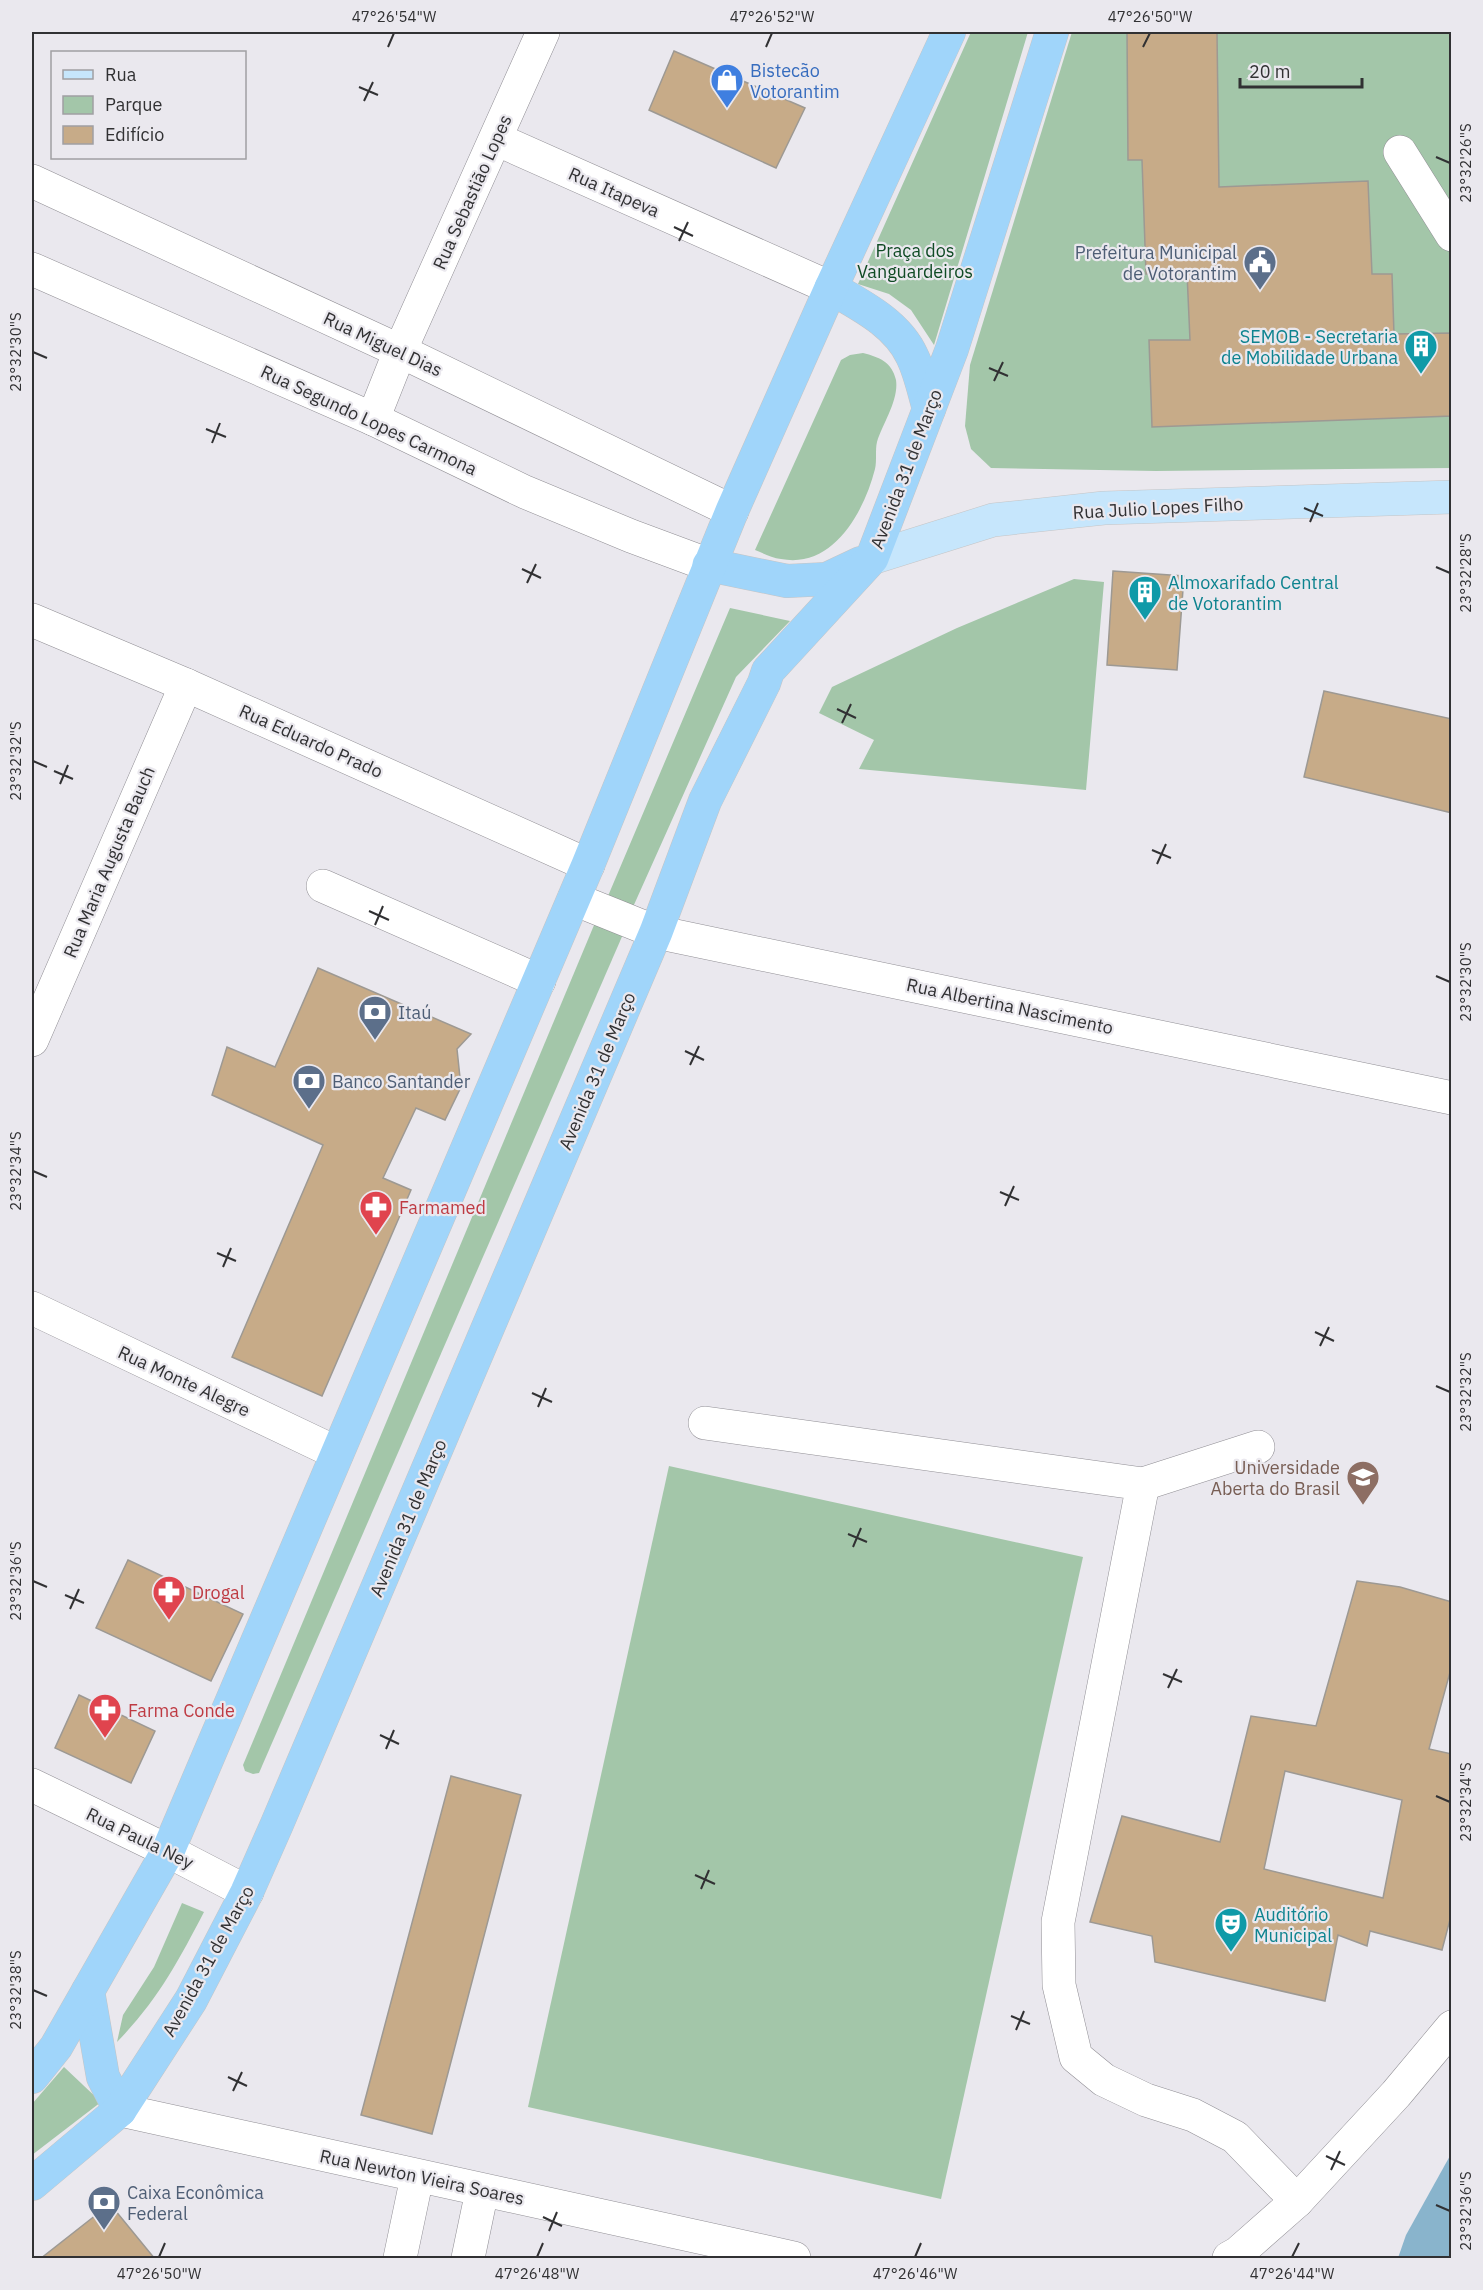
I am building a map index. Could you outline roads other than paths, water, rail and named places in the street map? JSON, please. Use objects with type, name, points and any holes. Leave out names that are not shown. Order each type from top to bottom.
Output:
[{"type":"highway","points":[[32,2077],[56,2047],[168,1851],[574,899],[732,511],[831,288],[949,32]]},
{"type":"highway","name":"Avenida 31 de Março","points":[[32,2184],[120,2110],[191,2000],[247,1892],[278,1824],[656,932],[705,801],[768,671],[872,558],[965,309],[1052,32]]},
{"type":"highway","points":[[831,288],[857,303],[899,335],[912,356],[929,409]]},
{"type":"highway","points":[[710,565],[787,581],[827,579],[872,558]]},
{"type":"highway","points":[[88,1991],[103,2077],[120,2110]]},
{"type":"main road","name":"Rua Julio Lopes Filho","points":[[872,558],[993,520],[1104,508],[1452,497]]},
{"type":"street","name":"Rua Sebastião Lopes","points":[[373,419],[400,351],[543,32]]},
{"type":"street","name":"Rua Itapeva","points":[[496,139],[831,288]]},
{"type":"street","points":[[1400,152],[1452,235]]},
{"type":"street","name":"Rua Miguel Dias","points":[[32,181],[400,351],[732,511]]},
{"type":"street","name":"Rua Segundo Lopes Carmona","points":[[32,269],[373,419],[525,492],[631,536],[710,565]]},
{"type":"street","name":"Rua Eduardo Prado","points":[[32,620],[186,685],[588,865]]},
{"type":"street","name":"Rua Maria Augusta Bauch","points":[[32,1040],[186,685]]},
{"type":"street","points":[[323,886],[539,981]]},
{"type":"street","name":"Rua Albertina Nascimento","points":[[574,899],[656,932],[1452,1098]]},
{"type":"street","name":"Rua Monte Alegre","points":[[32,1308],[337,1453]]},
{"type":"street","points":[[705,1423],[1143,1484],[1258,1447]]},
{"type":"street","points":[[1143,1484],[1058,1922],[1059,1984],[1076,2057],[1104,2080],[1146,2100],[1193,2115],[1235,2137],[1298,2201]]},
{"type":"street","name":"Rua Paula Ney","points":[[32,1785],[247,1892]]},
{"type":"street","points":[[1229,2259],[1298,2201],[1396,2094],[1452,2027]]},
{"type":"street","name":"Rua Newton Vieira Soares","points":[[120,2110],[794,2259]]},
{"type":"street","points":[[400,2259],[417,2177]]},
{"type":"street","points":[[468,2259],[482,2191]]},
{"type":"water","points":[[1451,2154],[1451,2258],[1398,2258],[1406,2235]]},
{"type":"place","name":"Bistecão Votorantim","points":[[727,109]]},
{"type":"place","name":"Prefeitura Municipal de Votorantim","points":[[1260,291]]},
{"type":"place","name":"SEMOB - Secretaria de Mobilidade Urbana","points":[[1421,375]]},
{"type":"place","name":"Almoxarifado Central de Votorantim","points":[[1145,621]]},
{"type":"place","name":"Itaú","points":[[375,1041]]},
{"type":"place","name":"Banco Santander","points":[[309,1110]]},
{"type":"place","name":"Farmamed","points":[[376,1236]]},
{"type":"place","name":"Universidade Aberta do Brasil","points":[[1363,1506]]},
{"type":"place","name":"Drogal","points":[[169,1621]]},
{"type":"place","name":"Farma Conde","points":[[105,1739]]},
{"type":"place","name":"Auditório Municipal","points":[[1231,1953]]},
{"type":"place","name":"Caixa Econômica Federal","points":[[104,2231]]},
{"type":"park label","name":"Praça dos Vanguardeiros","points":[[915,260]]}]
